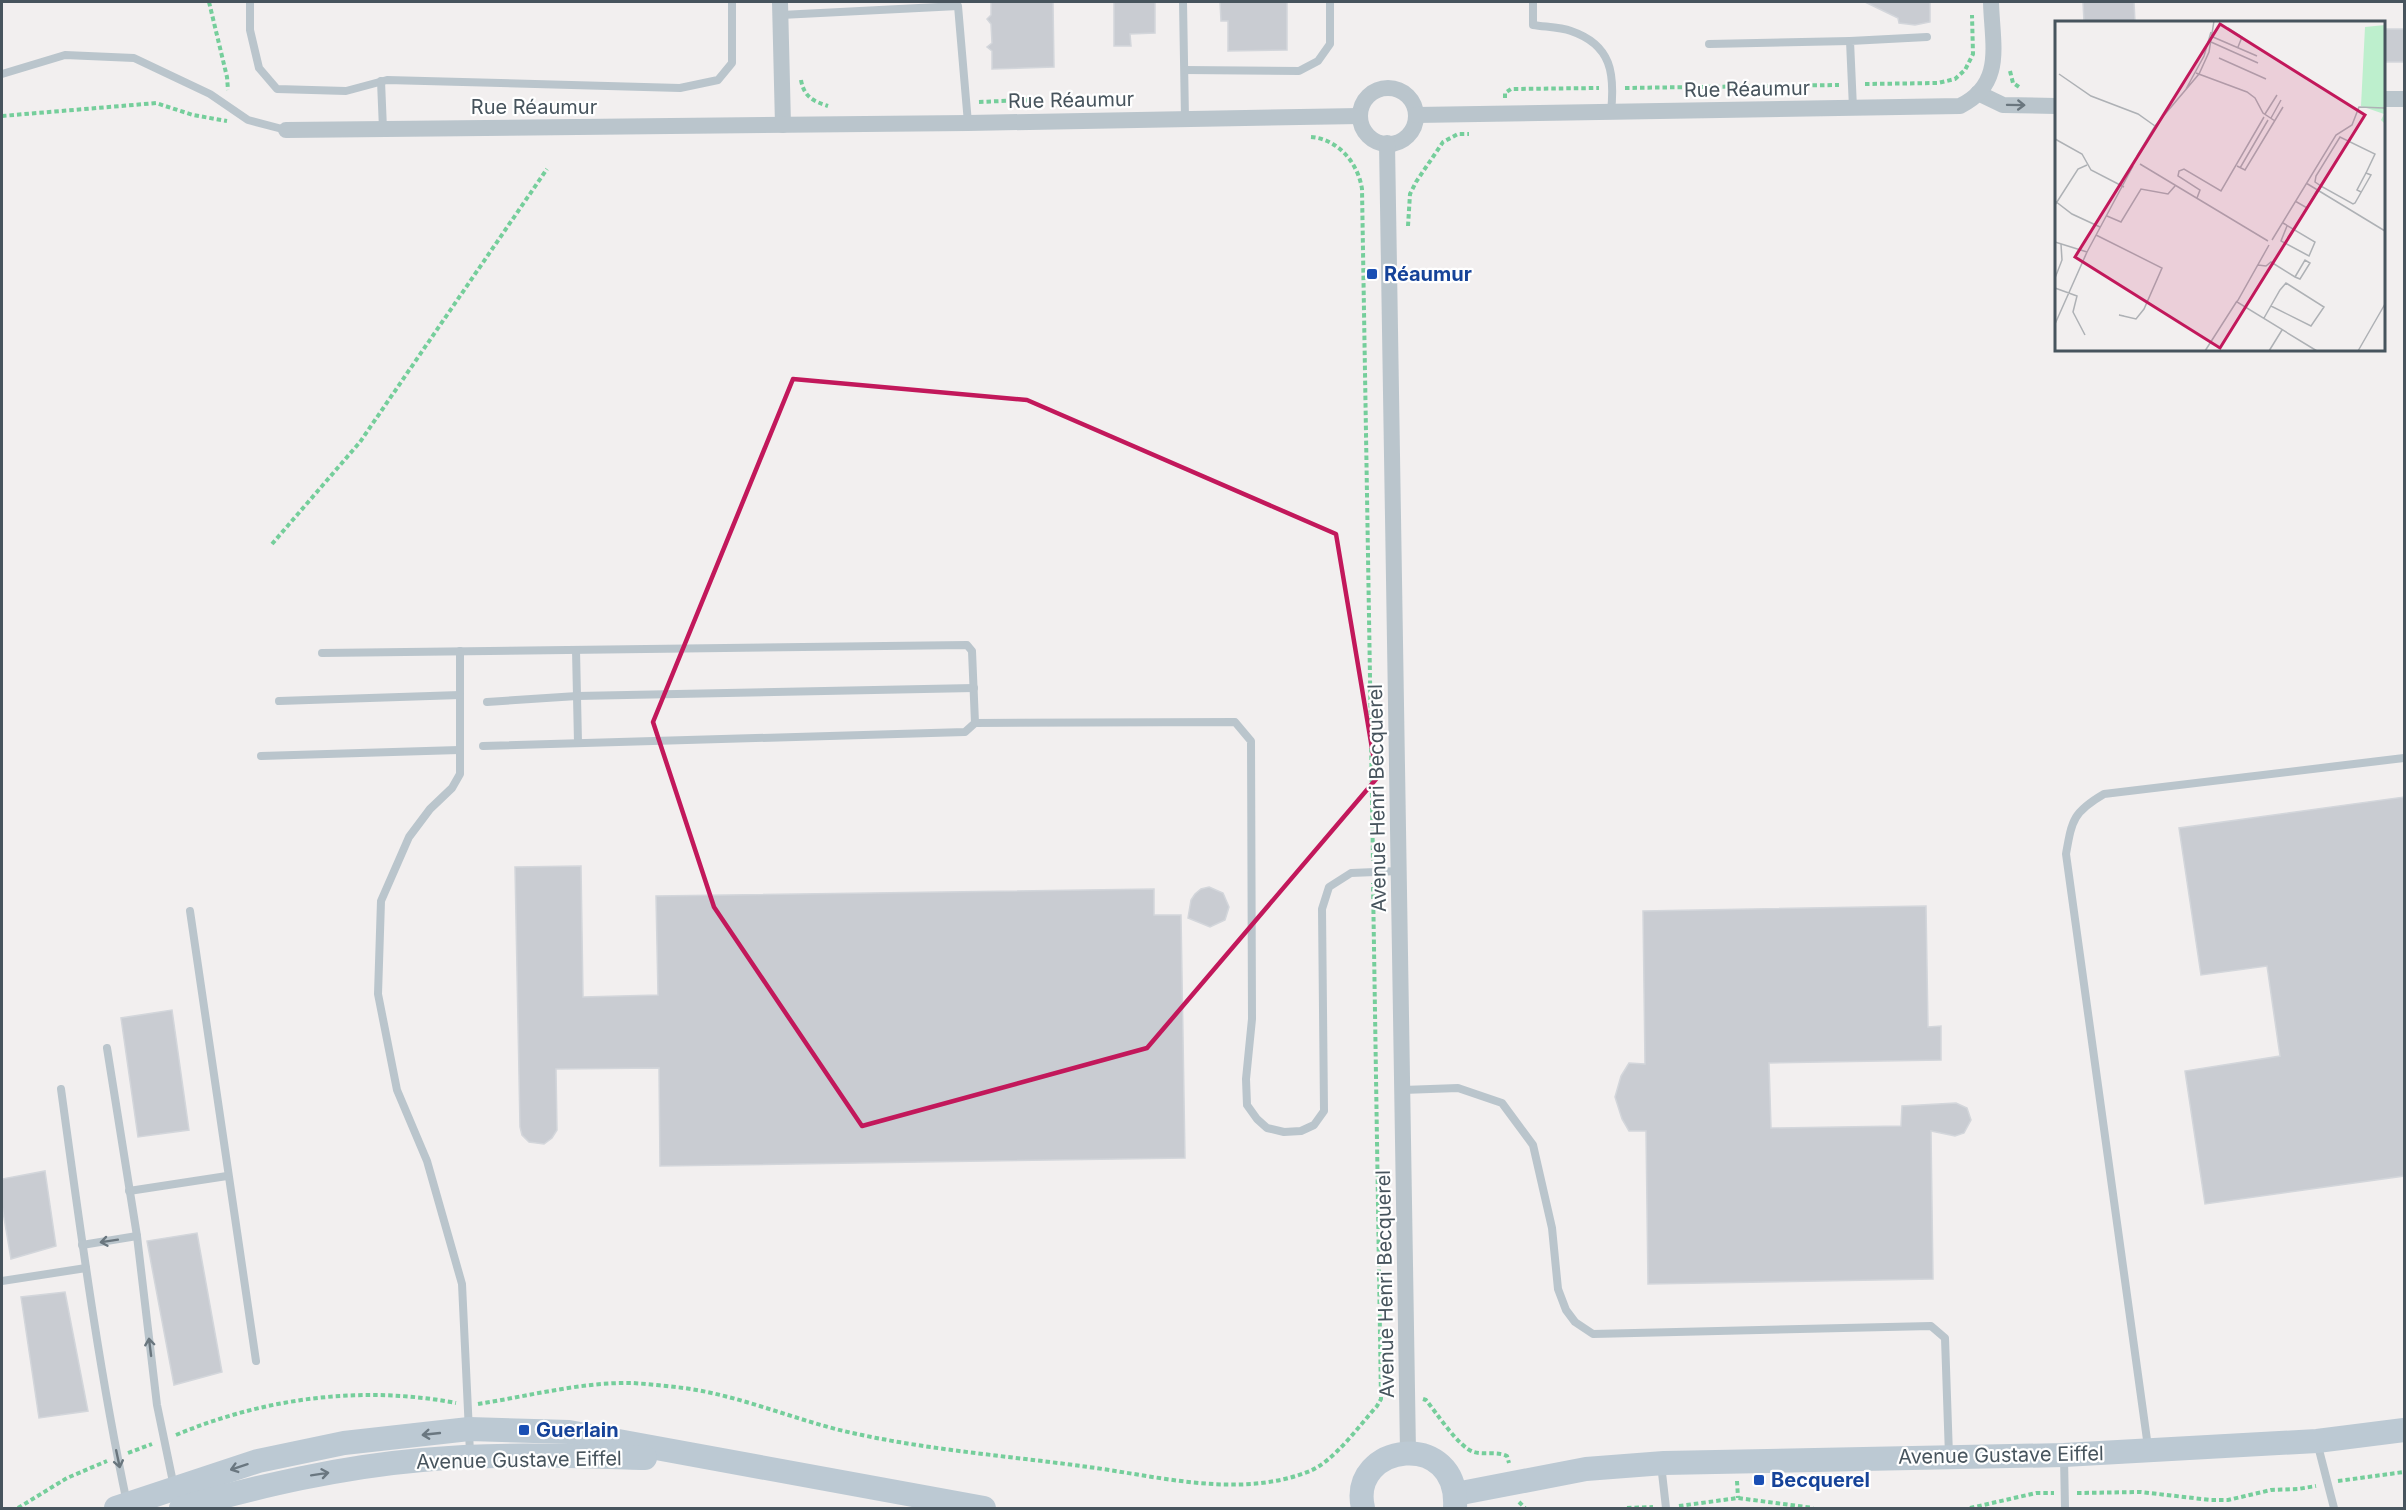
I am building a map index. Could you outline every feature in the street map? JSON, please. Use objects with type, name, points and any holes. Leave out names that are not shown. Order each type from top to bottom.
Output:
[{"type":"street","points":[[1991,2],[1992,74],[1978,93],[2003,105],[2055,106]]},
{"type":"street","points":[[781,8],[783,125]]},
{"type":"street","points":[[1387,88],[1396,89],[1410,99],[1416,115],[1411,132],[1404,138],[1387,143],[1371,138],[1360,116],[1365,100],[1371,93],[1387,88]]},
{"type":"street","name":"Rue Réaumur","points":[[1416,115],[1960,106],[1974,99],[1978,93]]},
{"type":"street","points":[[2385,99],[2404,99]]},
{"type":"street","name":"Rue Réaumur","points":[[286,130],[968,123],[1360,116]]},
{"type":"street","name":"Avenue Henri Becquerel","points":[[1387,143],[1408,1452]]},
{"type":"street","name":"Avenue Gustave Eiffel","points":[[1456,1501],[1515,1482],[1586,1468],[1660,1463],[2064,1455],[2317,1441],[2404,1430]]},
{"type":"street","name":"Avenue Gustave Eiffel","points":[[178,1498],[258,1461],[333,1445],[470,1443],[717,1460],[984,1509]]},
{"type":"street","name":"Avenue Gustave Eiffel","points":[[122,1506],[421,1460],[470,1443]]},
{"type":"street","points":[[1363,1509],[1363,1487],[1369,1473],[1380,1462],[1394,1455],[1408,1452],[1422,1454],[1435,1460],[1445,1469],[1452,1481],[1456,1501]]},
{"type":"lane","points":[[250,2],[250,30],[259,68],[277,89],[346,91],[387,80],[680,88],[718,80],[732,63],[732,2]]},
{"type":"lane","points":[[1183,2],[1185,119]]},
{"type":"lane","points":[[1185,70],[1299,71],[1318,61],[1330,44],[1330,2]]},
{"type":"lane","points":[[1533,2],[1533,25],[1570,30],[1590,40],[1608,61],[1613,88],[1611,112]]},
{"type":"lane","points":[[781,8],[958,6],[968,123]]},
{"type":"lane","points":[[1709,44],[1927,37]]},
{"type":"lane","points":[[1850,41],[1853,108]]},
{"type":"lane","points":[[2,74],[65,55],[134,58],[210,94],[248,120],[286,130]]},
{"type":"lane","points":[[381,81],[383,129]]},
{"type":"lane","points":[[322,653],[968,645],[972,651],[975,723]]},
{"type":"lane","points":[[576,650],[578,743]]},
{"type":"lane","points":[[460,651],[460,774],[452,788],[430,809],[409,837],[381,901],[378,994],[397,1090],[427,1161],[462,1284],[470,1443]]},
{"type":"lane","points":[[487,702],[577,696],[974,688]]},
{"type":"lane","points":[[279,701],[460,695]]},
{"type":"lane","points":[[483,746],[964,732],[975,723],[1235,722],[1251,741],[1252,1019],[1246,1079],[1248,1105],[1257,1119],[1267,1128],[1284,1132],[1301,1131],[1314,1125],[1324,1111],[1322,909],[1329,888],[1337,880],[1351,873],[1373,870],[1399,871]]},
{"type":"lane","points":[[261,756],[459,750]]},
{"type":"lane","points":[[2149,1450],[2066,854],[2072,823],[2085,805],[2104,794],[2404,758]]},
{"type":"lane","points":[[190,911],[227,1176],[256,1360]]},
{"type":"lane","points":[[107,1048],[136,1236],[157,1405],[178,1498]]},
{"type":"lane","points":[[1403,1090],[1458,1088],[1502,1103],[1533,1145],[1552,1228],[1558,1289],[1566,1310],[1575,1322],[1593,1334],[1931,1326],[1945,1338],[1949,1457]]},
{"type":"lane","points":[[61,1089],[82,1245],[122,1506]]},
{"type":"lane","points":[[129,1191],[227,1176]]},
{"type":"lane","points":[[82,1245],[136,1236]]},
{"type":"lane","points":[[2,1281],[86,1268]]},
{"type":"lane","points":[[2317,1441],[2334,1509]]},
{"type":"lane","points":[[2064,1455],[2066,1509]]},
{"type":"lane","points":[[1660,1463],[1666,1508]]},
{"type":"path","points":[[209,2],[227,77],[228,106]]},
{"type":"path","points":[[1973,54],[2009,56],[2013,83],[2020,88]]},
{"type":"path","points":[[2,116],[156,103],[219,121],[248,120]]},
{"type":"path","points":[[272,544],[360,442],[547,169]]},
{"type":"path","points":[[1363,232],[1381,1399],[1377,1406]]},
{"type":"path","points":[[1381,1399],[1426,1400],[1465,1447],[1474,1452],[1502,1453],[1507,1456],[1520,1505],[1525,1509]]},
{"type":"path","points":[[1970,1509],[2036,1493],[2140,1492],[2228,1500],[2271,1490],[2298,1489],[2404,1472]]},
{"type":"path","points":[[1627,1509],[1666,1508],[1738,1498],[1813,1509]]},
{"type":"highlighted area","points":[[793,379],[1027,400],[1336,534],[1377,778],[1147,1048],[862,1126],[714,907],[653,722]]},
{"type":"building","points":[[991,2],[1053,2],[1054,67],[992,69],[992,51],[987,47],[992,43],[991,24],[987,19],[991,15]]},
{"type":"building","points":[[1114,2],[1155,2],[1155,33],[1130,34],[1131,46],[1114,46]]},
{"type":"building","points":[[1220,2],[1287,2],[1287,50],[1228,51],[1228,21],[1221,21]]},
{"type":"building","points":[[1865,2],[1930,2],[1930,22],[1915,25],[1899,23],[1898,18]]},
{"type":"building","points":[[2083,2],[2134,2],[2135,21],[2084,21]]},
{"type":"building","points":[[2385,29],[2404,29],[2404,62],[2385,62]]},
{"type":"building","points":[[2404,797],[2404,1176],[2205,1204],[2185,1071],[2280,1056],[2267,966],[2201,975],[2179,828]]},
{"type":"building","points":[[581,866],[583,997],[658,995],[656,896],[1154,889],[1154,915],[1181,915],[1185,1158],[660,1166],[659,1068],[556,1069],[557,1130],[544,1144],[529,1142],[522,1135],[520,1127],[515,867]]},
{"type":"building","points":[[1209,887],[1223,893],[1229,907],[1225,920],[1210,927],[1188,918],[1191,900],[1195,894]]},
{"type":"building","points":[[1926,906],[1928,1027],[1941,1026],[1941,1060],[1769,1063],[1771,1128],[1901,1126],[1902,1106],[1956,1103],[1967,1108],[1971,1120],[1964,1133],[1955,1136],[1931,1131],[1933,1279],[1648,1284],[1646,1131],[1629,1131],[1622,1119],[1615,1097],[1621,1076],[1629,1063],[1645,1064],[1643,911]]},
{"type":"building","points":[[172,1010],[189,1130],[138,1137],[121,1018]]},
{"type":"building","points":[[45,1171],[56,1246],[11,1259],[2,1206],[2,1179]]},
{"type":"building","points":[[197,1233],[222,1372],[174,1385],[147,1241]]},
{"type":"building","points":[[65,1292],[88,1411],[39,1418],[21,1297]]},
{"type":"place","name":"Réaumur","points":[[1372,274]]},
{"type":"place","name":"Guerlain","points":[[524,1430]]},
{"type":"place","name":"Becquerel","points":[[1759,1480]]}]
